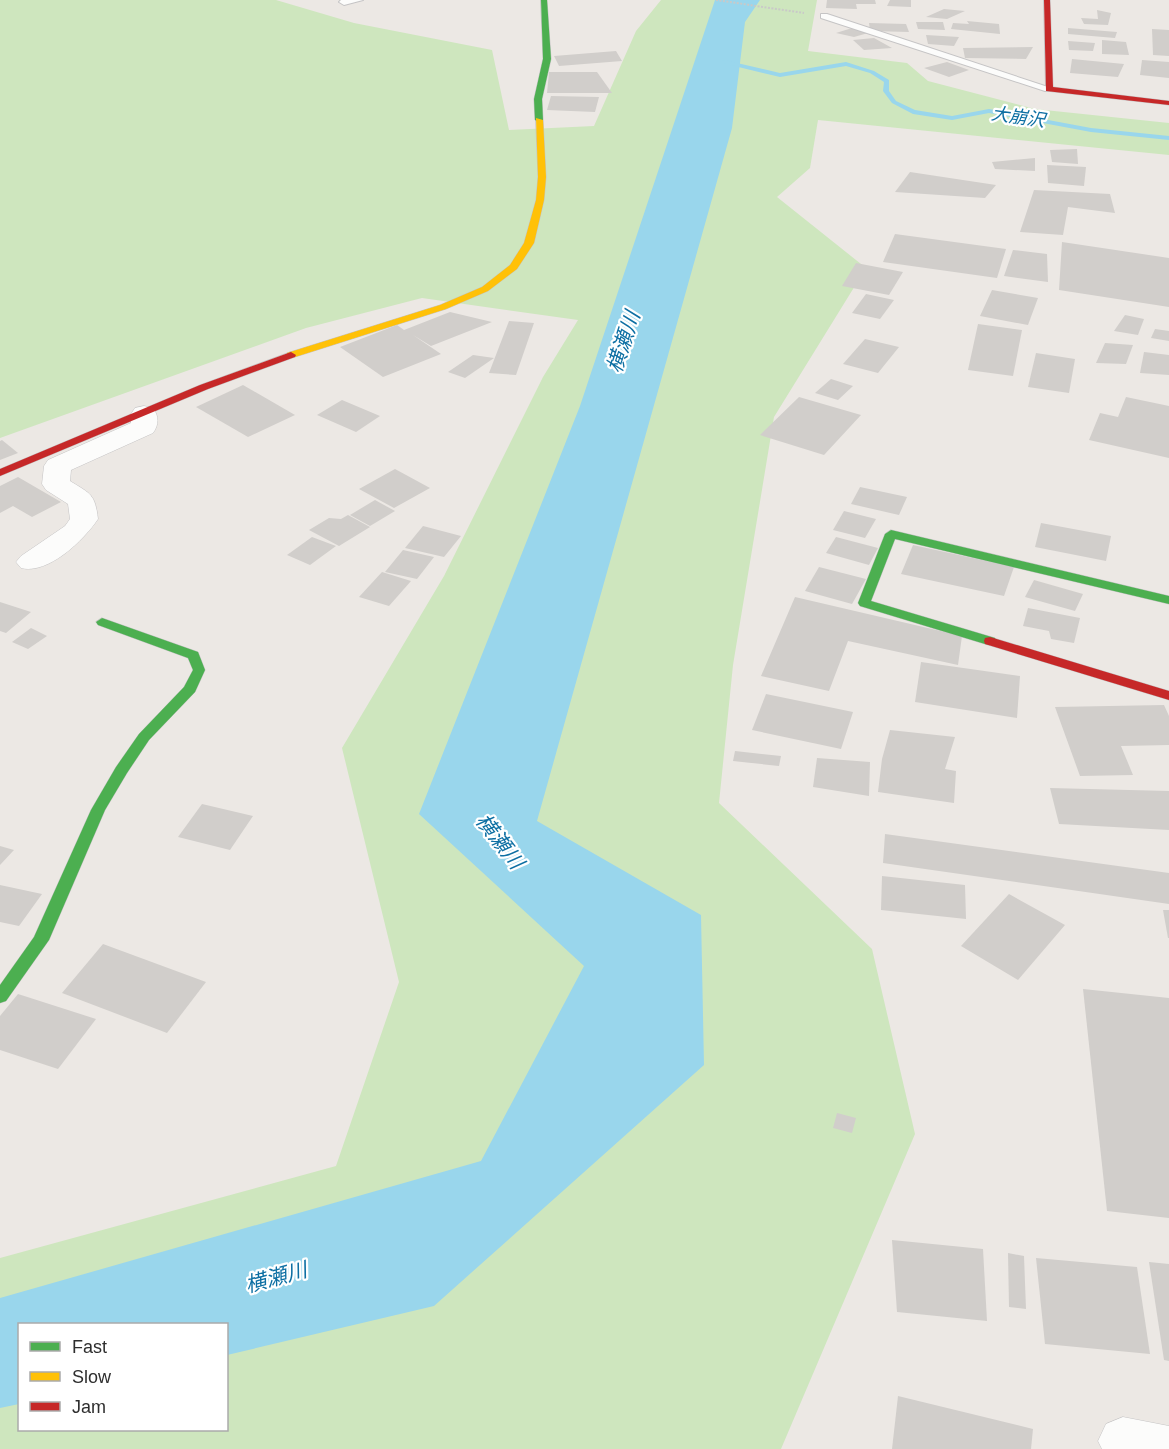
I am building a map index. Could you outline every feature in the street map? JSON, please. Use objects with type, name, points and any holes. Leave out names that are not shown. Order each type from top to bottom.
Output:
[{"type":"street","points":[[0,473],[204,387],[317,346],[443,307],[484,289],[514,267],[529,243],[540,200],[542,177],[538,99],[547,58],[544,0]]},
{"type":"street","points":[[1047,0],[1049,89],[1169,104]]},
{"type":"street","points":[[31,562],[75,532],[84,519],[82,500],[56,484],[58,466],[144,427],[144,414]]},
{"type":"street","points":[[1169,600],[891,534],[864,603],[1169,696]]},
{"type":"street","points":[[0,997],[41,940],[98,810],[121,770],[144,737],[190,689],[199,670],[194,655],[102,622]]},
{"type":"lane","points":[[344,2],[358,0]]},
{"type":"lane","points":[[825,16],[1049,89]]},
{"type":"path","points":[[716,0],[825,16]]},
{"type":"green space","points":[[0,0],[276,0],[354,23],[492,50],[509,130],[594,126],[636,31],[661,0],[817,0],[808,51],[907,63],[928,81],[1035,109],[1169,123],[1169,155],[818,120],[810,168],[777,197],[866,268],[774,417],[733,665],[719,803],[872,949],[915,1134],[781,1449],[0,1449],[0,1258],[336,1166],[399,982],[342,748],[444,576],[543,377],[578,320],[422,298],[306,328],[0,438]]},
{"type":"water","name":"横瀬川","points":[[715,0],[760,0],[745,22],[732,128],[537,821],[701,915],[704,1065],[434,1306],[228,1355],[228,1323],[18,1323],[18,1404],[0,1408],[0,1298],[481,1161],[584,966],[419,814],[580,406]]},
{"type":"building","points":[[827,0],[875,0],[876,4],[856,4],[857,9],[826,8]]},
{"type":"building","points":[[890,0],[911,0],[911,7],[887,6]]},
{"type":"building","points":[[944,9],[965,11],[947,19],[926,17]]},
{"type":"building","points":[[1097,10],[1111,13],[1108,25],[1084,24],[1081,18],[1098,19]]},
{"type":"building","points":[[967,21],[999,24],[1000,34],[951,29],[953,23],[969,24]]},
{"type":"building","points":[[916,22],[943,22],[945,30],[918,29]]},
{"type":"building","points":[[869,23],[906,24],[909,32],[870,31]]},
{"type":"building","points":[[852,28],[868,33],[854,37],[836,33]]},
{"type":"building","points":[[1068,28],[1117,32],[1115,38],[1068,34]]},
{"type":"building","points":[[1152,29],[1169,30],[1169,56],[1153,55]]},
{"type":"building","points":[[926,35],[959,37],[954,46],[928,44]]},
{"type":"building","points":[[874,38],[892,48],[864,50],[853,40]]},
{"type":"building","points":[[1102,40],[1126,42],[1129,55],[1102,54]]},
{"type":"building","points":[[1068,41],[1095,43],[1093,51],[1069,50]]},
{"type":"building","points":[[1033,47],[1026,59],[965,58],[963,48]]},
{"type":"building","points":[[616,51],[622,61],[559,66],[554,56]]},
{"type":"building","points":[[1072,59],[1124,64],[1118,77],[1070,73]]},
{"type":"building","points":[[1142,60],[1169,62],[1169,78],[1140,75]]},
{"type":"building","points":[[947,62],[969,70],[949,77],[924,68]]},
{"type":"building","points":[[549,72],[597,72],[612,93],[547,93]]},
{"type":"building","points":[[551,96],[599,97],[595,112],[547,110]]},
{"type":"building","points":[[1077,149],[1078,164],[1052,162],[1050,150]]},
{"type":"building","points":[[1035,158],[1035,171],[995,169],[992,162]]},
{"type":"building","points":[[1047,165],[1086,167],[1084,186],[1048,183]]},
{"type":"building","points":[[910,172],[996,185],[985,198],[895,192]]},
{"type":"building","points":[[1034,190],[1110,194],[1115,213],[1068,207],[1063,235],[1020,232]]},
{"type":"building","points":[[895,234],[1006,249],[997,278],[883,262]]},
{"type":"building","points":[[1062,242],[1169,258],[1169,307],[1059,290]]},
{"type":"building","points":[[1013,250],[1047,254],[1048,282],[1004,276]]},
{"type":"building","points":[[856,263],[903,272],[889,295],[842,286]]},
{"type":"building","points":[[992,290],[1038,298],[1028,325],[980,316]]},
{"type":"building","points":[[866,294],[894,300],[880,319],[852,313]]},
{"type":"building","points":[[450,312],[492,322],[431,346],[413,335],[441,354],[383,377],[340,347],[397,325],[404,330]]},
{"type":"building","points":[[1125,315],[1144,319],[1138,335],[1114,331]]},
{"type":"building","points":[[509,321],[534,323],[516,375],[489,373]]},
{"type":"building","points":[[978,324],[1022,330],[1013,376],[968,370]]},
{"type":"building","points":[[1155,329],[1169,331],[1169,341],[1151,338]]},
{"type":"building","points":[[865,339],[899,347],[878,373],[843,364]]},
{"type":"building","points":[[1105,343],[1133,345],[1126,364],[1096,363]]},
{"type":"building","points":[[1144,352],[1169,355],[1169,375],[1140,373]]},
{"type":"building","points":[[1036,353],[1075,359],[1069,393],[1028,387]]},
{"type":"building","points":[[473,355],[494,358],[465,378],[448,372]]},
{"type":"building","points":[[831,379],[853,386],[838,400],[815,393]]},
{"type":"building","points":[[243,385],[295,415],[248,437],[196,407]]},
{"type":"building","points":[[799,397],[861,415],[824,455],[760,435]]},
{"type":"building","points":[[1126,397],[1169,406],[1169,458],[1089,440],[1100,413],[1118,417]]},
{"type":"building","points":[[342,400],[380,416],[356,432],[317,415]]},
{"type":"building","points":[[2,440],[18,453],[0,460],[0,441]]},
{"type":"building","points":[[395,469],[430,488],[394,508],[359,489]]},
{"type":"building","points":[[18,477],[61,502],[32,517],[13,506],[0,513],[0,486]]},
{"type":"building","points":[[860,487],[907,497],[899,515],[851,504]]},
{"type":"building","points":[[375,500],[395,511],[370,526],[350,515]]},
{"type":"building","points":[[844,511],[876,519],[865,538],[833,530]]},
{"type":"building","points":[[348,515],[370,527],[339,546],[309,530],[329,518],[341,519]]},
{"type":"building","points":[[1041,523],[1111,536],[1106,561],[1035,547]]},
{"type":"building","points":[[423,526],[461,536],[444,557],[405,548]]},
{"type":"building","points":[[312,537],[336,546],[310,565],[287,555]]},
{"type":"building","points":[[836,537],[878,548],[869,565],[826,553]]},
{"type":"building","points":[[913,545],[1014,567],[1004,596],[901,574]]},
{"type":"building","points":[[403,550],[434,557],[417,579],[385,572]]},
{"type":"building","points":[[819,567],[866,579],[852,604],[805,591]]},
{"type":"building","points":[[382,572],[411,581],[389,606],[359,597]]},
{"type":"building","points":[[1034,580],[1083,594],[1075,611],[1025,597]]},
{"type":"building","points":[[795,597],[962,636],[958,665],[848,641],[829,691],[761,676]]},
{"type":"building","points":[[0,602],[31,612],[6,633],[0,631]]},
{"type":"building","points":[[1028,608],[1080,618],[1074,643],[1051,639],[1049,631],[1023,626]]},
{"type":"building","points":[[31,628],[47,636],[28,649],[12,642]]},
{"type":"building","points":[[921,662],[1020,676],[1017,718],[915,702]]},
{"type":"building","points":[[766,694],[853,712],[841,749],[752,730]]},
{"type":"building","points":[[1164,705],[1169,716],[1169,745],[1121,746],[1133,775],[1080,776],[1055,707]]},
{"type":"building","points":[[890,730],[955,737],[945,769],[956,771],[954,803],[878,792],[882,759]]},
{"type":"building","points":[[735,751],[781,756],[779,766],[733,761]]},
{"type":"building","points":[[817,758],[870,762],[869,796],[813,787]]},
{"type":"building","points":[[1050,788],[1169,791],[1169,830],[1059,824]]},
{"type":"building","points":[[202,804],[253,816],[230,850],[178,837]]},
{"type":"building","points":[[885,834],[1169,873],[1169,904],[883,863]]},
{"type":"building","points":[[0,846],[14,850],[0,865]]},
{"type":"building","points":[[882,876],[965,885],[966,919],[881,910]]},
{"type":"building","points":[[0,885],[42,894],[19,926],[0,922]]},
{"type":"building","points":[[1009,894],[1065,925],[1018,980],[961,946]]},
{"type":"building","points":[[1163,910],[1169,910],[1169,938],[1168,938]]},
{"type":"building","points":[[103,944],[206,982],[167,1033],[62,993]]},
{"type":"building","points":[[1083,989],[1169,998],[1169,1218],[1107,1211]]},
{"type":"building","points":[[18,994],[96,1019],[58,1069],[0,1050],[0,1016]]},
{"type":"building","points":[[837,1113],[856,1118],[852,1133],[833,1128]]},
{"type":"building","points":[[892,1240],[983,1249],[987,1321],[897,1312]]},
{"type":"building","points":[[1008,1253],[1024,1256],[1026,1309],[1009,1307]]},
{"type":"building","points":[[1036,1258],[1137,1267],[1150,1354],[1045,1344]]},
{"type":"building","points":[[1149,1262],[1169,1264],[1169,1361],[1164,1360]]},
{"type":"building","points":[[898,1396],[1033,1429],[1031,1449],[892,1449]]},
{"type":"waterway","name":"大崩沢","points":[[724,62],[780,75],[846,64],[872,72],[887,81],[886,91],[894,102],[913,112],[952,118],[989,111],[1091,130],[1169,138]]},
{"type":"traffic: fast","points":[[539,120],[538,99],[547,59],[544,0]]},
{"type":"traffic: fast","points":[[990,641],[864,603],[891,534],[1169,600]]},
{"type":"traffic: fast","points":[[0,997],[41,940],[98,810],[121,770],[144,737],[190,689],[199,670],[193,655],[102,622]]},
{"type":"traffic: slow","points":[[291,355],[443,307],[485,289],[514,267],[529,243],[540,200],[542,177],[539,120]]},
{"type":"traffic: jam","points":[[1047,0],[1049,89],[1169,103]]},
{"type":"traffic: jam","points":[[0,473],[204,387],[291,355]]},
{"type":"traffic: jam","points":[[990,641],[1169,696]]}]
